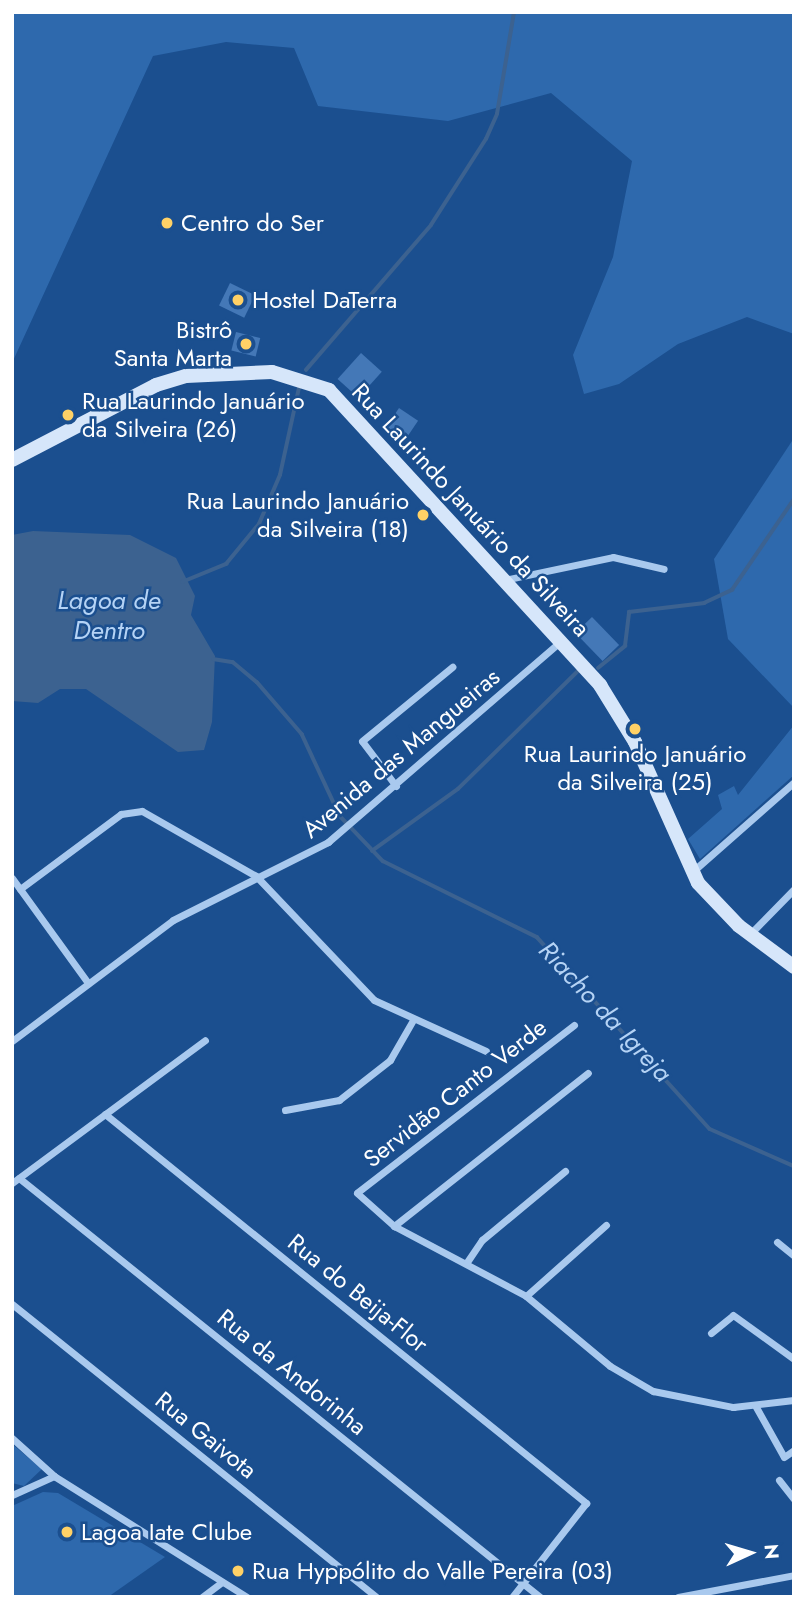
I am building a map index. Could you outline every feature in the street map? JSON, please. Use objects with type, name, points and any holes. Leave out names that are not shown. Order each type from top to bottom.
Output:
[{"type":"main road","name":"Rua Laurindo Januário da Silveira","points":[[12,460],[168,381],[221,372],[288,374],[346,404],[561,642],[625,724],[691,872],[750,934],[794,967]]},
{"type":"street","points":[[504,580],[613,557],[664,569]]},
{"type":"street","name":"Avenida das Mangueiras","points":[[12,1041],[173,920],[328,842],[561,642]]},
{"type":"street","points":[[396,786],[362,741],[453,667]]},
{"type":"street","points":[[691,872],[794,782]]},
{"type":"street","points":[[20,889],[121,814],[135,811],[256,876],[359,990],[413,1020],[486,1051]]},
{"type":"street","points":[[12,878],[88,983]]},
{"type":"street","points":[[750,934],[794,889]]},
{"type":"street","points":[[285,1110],[339,1100],[390,1060],[413,1020]]},
{"type":"street","name":"Servidão Canto Verde","points":[[574,1024],[357,1193],[394,1226],[467,1262],[526,1296],[594,1355],[653,1391],[691,1403],[756,1407],[794,1400]]},
{"type":"street","points":[[16,1180],[205,1040]]},
{"type":"street","points":[[394,1226],[588,1073]]},
{"type":"street","name":"Rua do Beija-Flor","points":[[105,1114],[586,1503],[523,1583]]},
{"type":"street","points":[[467,1262],[482,1240],[565,1171]]},
{"type":"street","name":"Rua da Andorinha","points":[[16,1180],[540,1597]]},
{"type":"street","points":[[526,1296],[606,1225]]},
{"type":"street","points":[[777,1242],[794,1256]]},
{"type":"street","name":"Rua Gaivota","points":[[12,1304],[376,1597]]},
{"type":"street","points":[[711,1333],[733,1315],[794,1359]]},
{"type":"street","points":[[756,1407],[783,1457],[794,1450]]},
{"type":"street","points":[[12,1438],[54,1476],[247,1597]]},
{"type":"street","points":[[12,1495],[54,1476]]},
{"type":"street","points":[[779,1480],[794,1499]]},
{"type":"street","points":[[678,1597],[794,1575]]},
{"type":"street","points":[[202,1597],[222,1581]]},
{"type":"street","points":[[512,1597],[523,1583]]},
{"type":"shaded area","points":[[12,12],[794,12],[794,334],[747,317],[678,344],[619,384],[584,394],[573,355],[613,257],[632,161],[551,93],[448,121],[318,106],[294,48],[226,42],[153,56],[12,363]]},
{"type":"shaded area","points":[[794,438],[794,708],[728,639],[714,559]]},
{"type":"shaded area","points":[[794,725],[794,775],[700,859],[688,839],[722,809],[718,795],[734,786],[738,795]]},
{"type":"shaded area","points":[[12,1444],[42,1469],[24,1486],[12,1483]]},
{"type":"shaded area","name":"Lagoa Iate Clube","points":[[43,1492],[58,1493],[165,1557],[108,1597],[12,1597],[12,1506]]},
{"type":"water","name":"Lagoa de Dentro","points":[[33,531],[130,535],[176,558],[195,596],[191,615],[215,656],[212,722],[204,750],[178,752],[86,689],[60,689],[38,703],[12,701],[12,535]]},
{"type":"building","name":"Hostel DaTerra","points":[[230,283],[255,295],[244,318],[219,305]]},
{"type":"building","name":"Bistrô Santa Marta","points":[[236,332],[260,338],[256,356],[231,350]]},
{"type":"building","points":[[361,353],[382,372],[358,398],[338,379]]},
{"type":"building","points":[[399,408],[418,421],[404,442],[385,429]]},
{"type":"building","points":[[592,617],[619,645],[603,661],[575,633]]},
{"type":"waterway","points":[[306,370],[431,225],[486,139],[497,114],[514,12]]},
{"type":"waterway","points":[[182,582],[226,564],[259,524],[280,475],[299,388]]},
{"type":"waterway","points":[[598,668],[625,646],[629,612],[704,603],[732,590],[794,499]]},
{"type":"waterway","name":"Riacho da Igreja","points":[[213,659],[233,662],[257,682],[302,734],[340,816],[383,861],[537,937],[710,1129],[794,1166]]},
{"type":"waterway","points":[[372,851],[458,789],[577,672]]},
{"type":"place","name":"Centro do Ser","points":[[167,223]]},
{"type":"place","name":"Hostel DaTerra","points":[[238,300]]},
{"type":"place","name":"Bistrô Santa Marta","points":[[246,344]]},
{"type":"place","name":"Rua Laurindo Januário da Silveira (26)","points":[[68,415]]},
{"type":"place","name":"Rua Laurindo Januário da Silveira (18)","points":[[423,515]]},
{"type":"place","name":"Rua Laurindo Januário da Silveira (25)","points":[[635,729]]},
{"type":"place","name":"Lagoa Iate Clube","points":[[67,1532]]},
{"type":"place","name":"Rua Hyppólito do Valle Pereira (03)","points":[[238,1571]]}]
